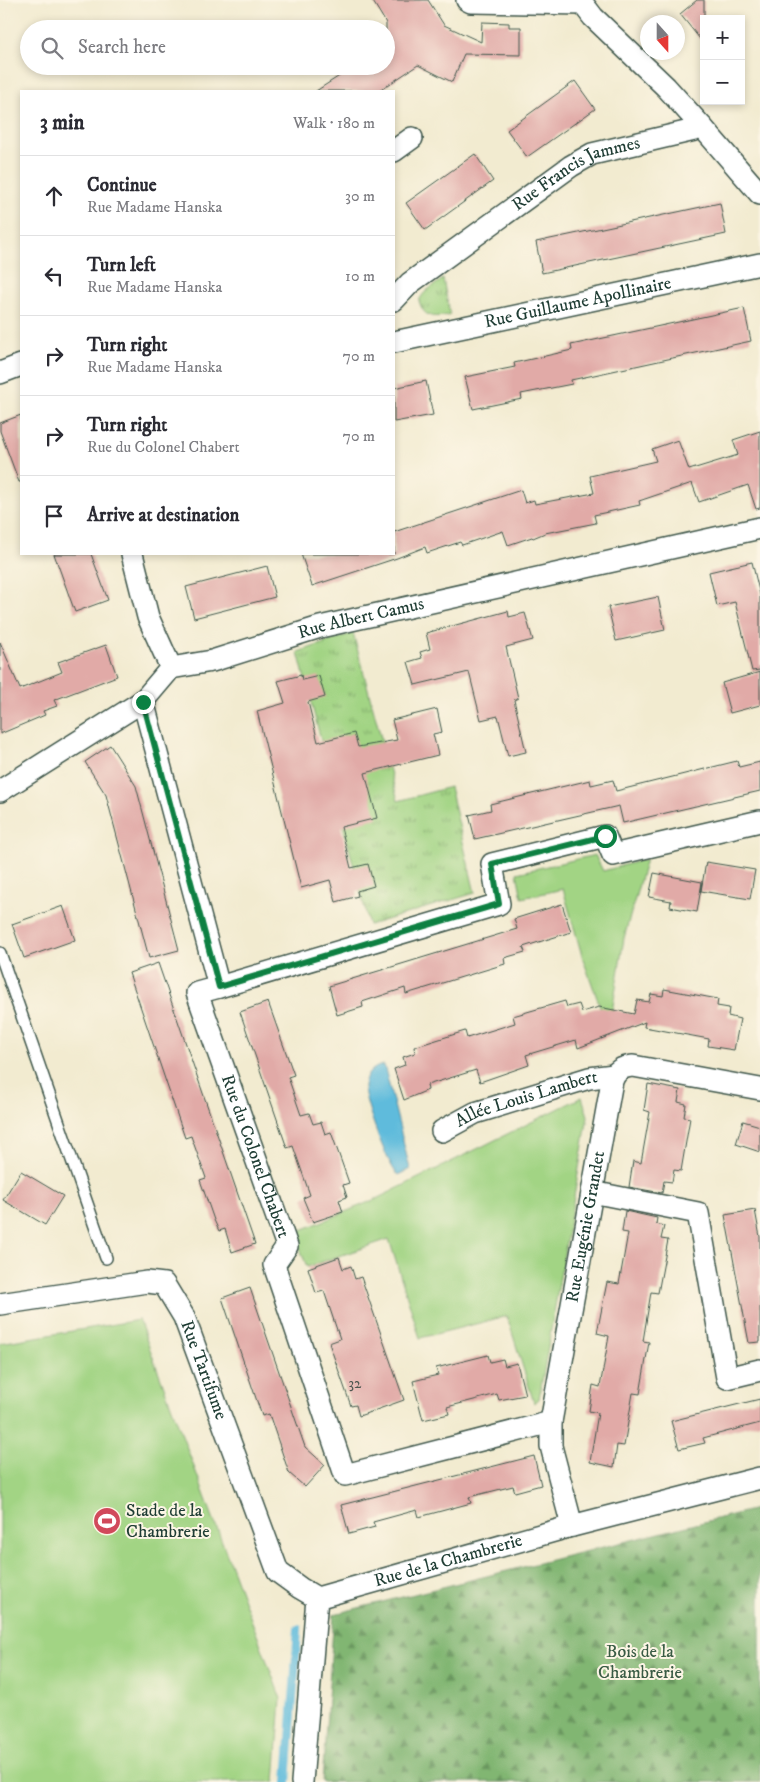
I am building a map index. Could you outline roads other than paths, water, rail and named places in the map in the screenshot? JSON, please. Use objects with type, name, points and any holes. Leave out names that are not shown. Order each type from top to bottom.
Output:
[{"type":"street","points":[[467,0],[471,2],[582,2],[593,17],[666,87],[760,194]]},
{"type":"street","name":"Rue Francis Jammes","points":[[395,299],[410,283],[571,166],[592,154],[703,128]]},
{"type":"street","points":[[395,150],[412,138]]},
{"type":"street","name":"Rue Guillaume Apollinaire","points":[[395,342],[760,264]]},
{"type":"street","points":[[0,373],[20,365]]},
{"type":"street","name":"Rue Albert Camus","points":[[171,668],[212,662],[320,627],[760,528]]},
{"type":"street","points":[[0,791],[143,702],[171,668],[148,617],[132,555]]},
{"type":"street","points":[[143,702],[219,987],[499,904],[492,864],[605,836],[613,855],[760,821]]},
{"type":"street","name":"Rue du Colonel Chabert","points":[[219,987],[197,993],[287,1246],[274,1265],[345,1475],[551,1422]]},
{"type":"street","points":[[614,1075],[618,1070],[634,1066],[760,1089]]},
{"type":"street","name":"Rue Eugénie Grandet","points":[[572,1526],[551,1446],[551,1422],[614,1075]]},
{"type":"street","name":"Allée Louis Lambert","points":[[442,1131],[475,1113],[589,1078],[614,1075]]},
{"type":"street","points":[[592,1192],[698,1213],[727,1378],[760,1370]]},
{"type":"street","name":"Rue Tartifume","points":[[0,1304],[147,1282],[164,1284],[184,1317],[278,1572],[317,1598]]},
{"type":"street","name":"Rue de la Chambrerie","points":[[317,1598],[572,1526],[760,1478]]},
{"type":"street","points":[[302,1782],[317,1598]]},
{"type":"lane","points":[[0,953],[106,1258]]},
{"type":"water","points":[[384,1065],[410,1169],[398,1175],[388,1159],[378,1134],[364,1089],[369,1073]]},
{"type":"waterway","points":[[287,1782],[298,1629]]},
{"type":"place","name":"Stade de la Chambrerie","points":[[107,1521]]},
{"type":"park label","name":"Bois de la Chambrerie","points":[[640,1662]]}]
